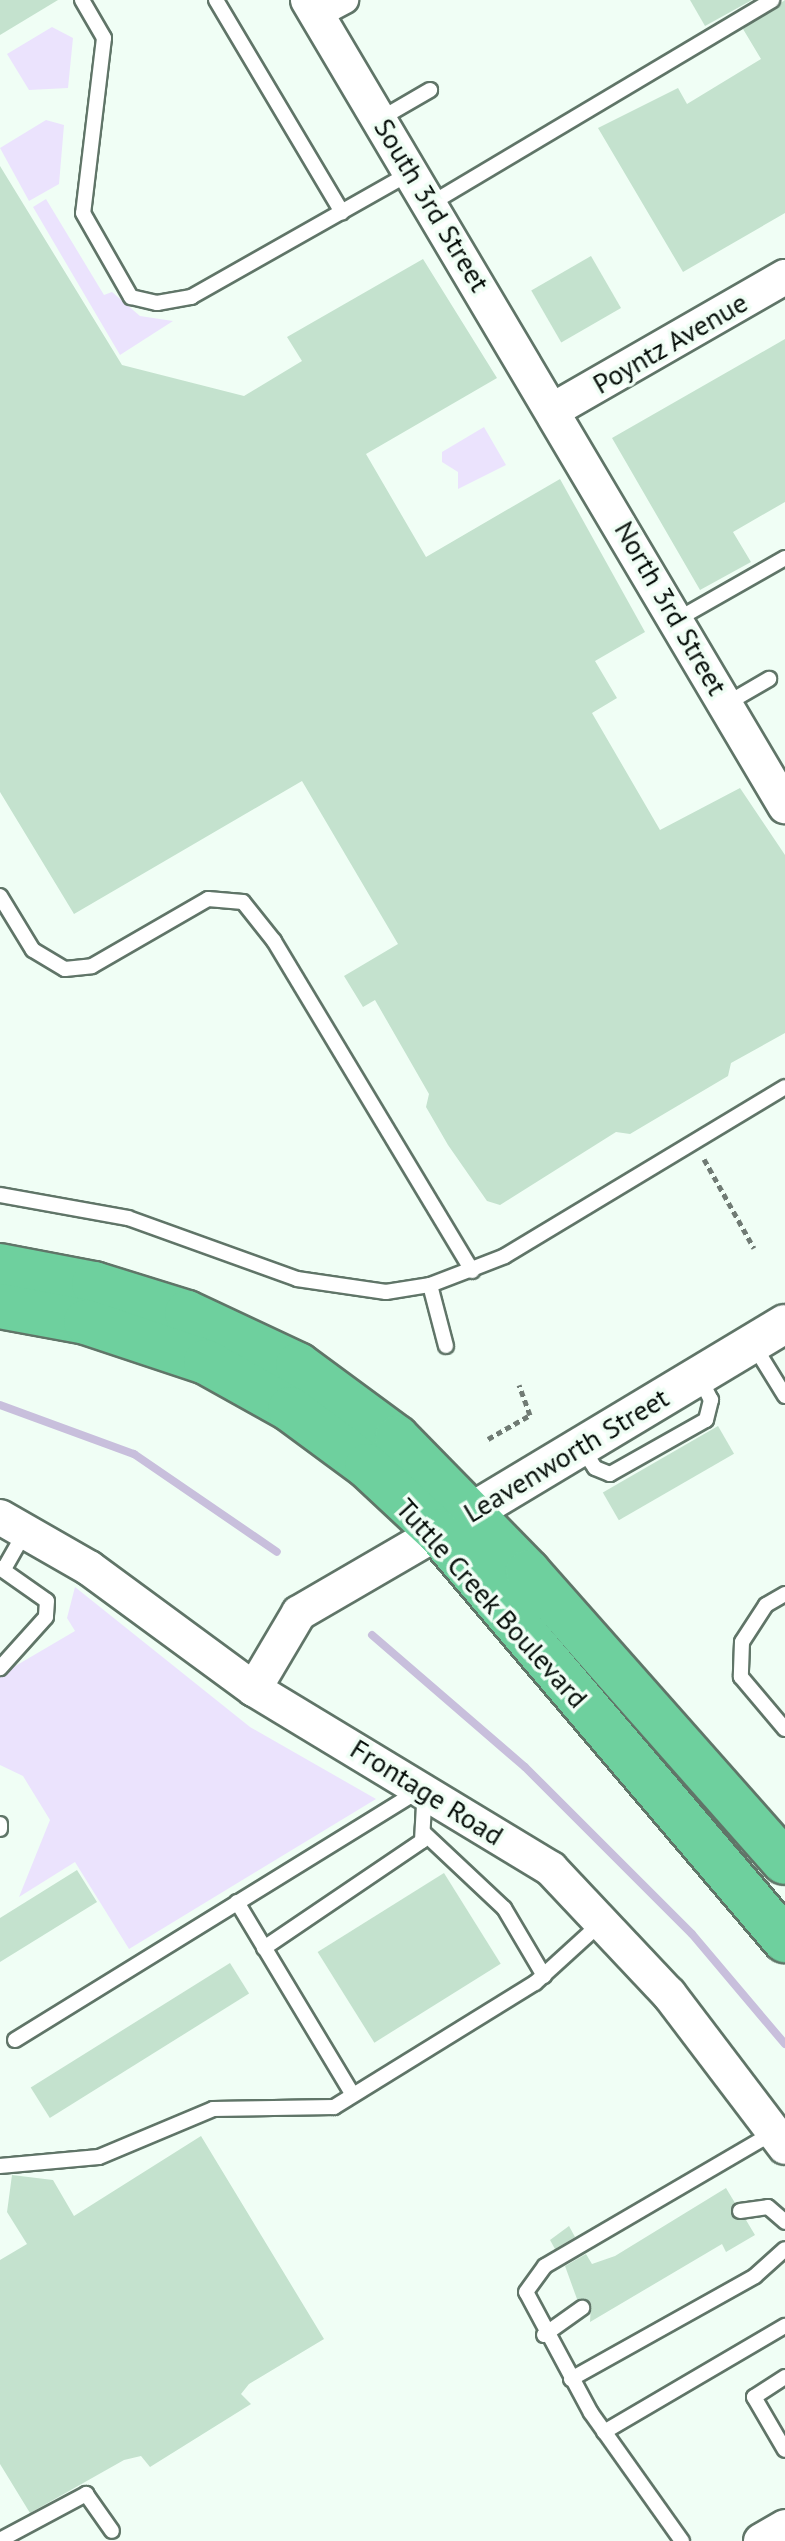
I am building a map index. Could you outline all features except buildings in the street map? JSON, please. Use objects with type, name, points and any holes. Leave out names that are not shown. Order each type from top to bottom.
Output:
[{"type":"highway","name":"Tuttle Creek Boulevard","points":[[0,1266],[94,1284],[187,1313],[298,1365],[397,1438],[455,1522],[785,1940]]},
{"type":"highway","name":"Tuttle Creek Boulevard","points":[[0,1306],[86,1322],[206,1362],[290,1409],[455,1522],[785,1862]]},
{"type":"main road","name":"Leavenworth Street","points":[[455,1522],[785,1324]]},
{"type":"street","name":"South 3rd Street","points":[[323,5],[380,119],[555,409]]},
{"type":"street","name":"Poyntz Avenue","points":[[555,409],[785,277]]},
{"type":"street","name":"North 3rd Street","points":[[555,409],[785,806]]},
{"type":"street","name":"Leavenworth Street","points":[[254,1689],[299,1613],[455,1522]]},
{"type":"street","name":"Frontage Road","points":[[13,1524],[254,1689],[425,1787],[551,1869],[669,1994],[779,2139]]},
{"type":"street","points":[[761,2541],[785,2527]]},
{"type":"lane","points":[[82,0],[104,38],[83,213],[131,297],[157,303],[191,297],[413,172]]},
{"type":"lane","points":[[216,0],[342,212]]},
{"type":"lane","points":[[432,203],[772,0]]},
{"type":"lane","points":[[380,119],[430,90]]},
{"type":"lane","points":[[678,619],[785,558]]},
{"type":"lane","points":[[726,704],[769,679]]},
{"type":"lane","points":[[0,896],[33,950],[65,969],[92,966],[208,899],[243,902],[274,941],[472,1271]]},
{"type":"lane","points":[[0,1195],[128,1218],[343,1289],[430,1285],[472,1271],[785,1087]]},
{"type":"lane","points":[[430,1285],[446,1346]]},
{"type":"lane","points":[[753,1343],[784,1393]]},
{"type":"lane","points":[[0,1668],[46,1617],[47,1601],[2,1569],[13,1524]]},
{"type":"lane","points":[[785,1594],[766,1605],[742,1642],[741,1677],[785,1729]]},
{"type":"lane","points":[[425,1787],[424,1833],[504,1908],[544,1976]]},
{"type":"lane","points":[[15,2040],[425,1787]]},
{"type":"lane","points":[[264,1948],[424,1833]]},
{"type":"lane","points":[[237,1902],[353,2095]]},
{"type":"lane","points":[[0,2166],[99,2157],[213,2109],[334,2107],[544,1976],[602,1922]]},
{"type":"lane","points":[[682,2541],[604,2432],[544,2335],[526,2292],[545,2266],[779,2139]]},
{"type":"lane","points":[[740,2211],[768,2207],[785,2222]]},
{"type":"lane","points":[[571,2379],[755,2276],[785,2249]]},
{"type":"lane","points":[[544,2335],[582,2308]]},
{"type":"lane","points":[[604,2432],[785,2326]]},
{"type":"lane","points":[[785,2377],[754,2397],[785,2450]]},
{"type":"lane","points":[[0,2540],[86,2494],[112,2531]]},
{"type":"path","points":[[693,1141],[754,1248]]},
{"type":"path","points":[[488,1439],[530,1415],[519,1385]]},
{"type":"shaded area","points":[[52,27],[73,38],[68,88],[29,90],[7,54]]},
{"type":"shaded area","points":[[46,120],[64,125],[59,184],[29,201],[0,148]]},
{"type":"shaded area","points":[[46,199],[104,295],[112,292],[140,316],[173,321],[120,355],[33,207]]},
{"type":"shaded area","points":[[484,427],[506,465],[458,489],[458,472],[442,462],[442,452]]},
{"type":"shaded area","points":[[75,1587],[250,1727],[376,1799],[129,1949],[75,1862],[19,1897],[50,1820],[23,1776],[0,1765],[0,1675],[75,1631],[67,1618]]},
{"type":"waterway","points":[[0,1405],[134,1454],[277,1552]]},
{"type":"waterway","points":[[372,1635],[525,1767],[692,1934],[785,2044]]}]
